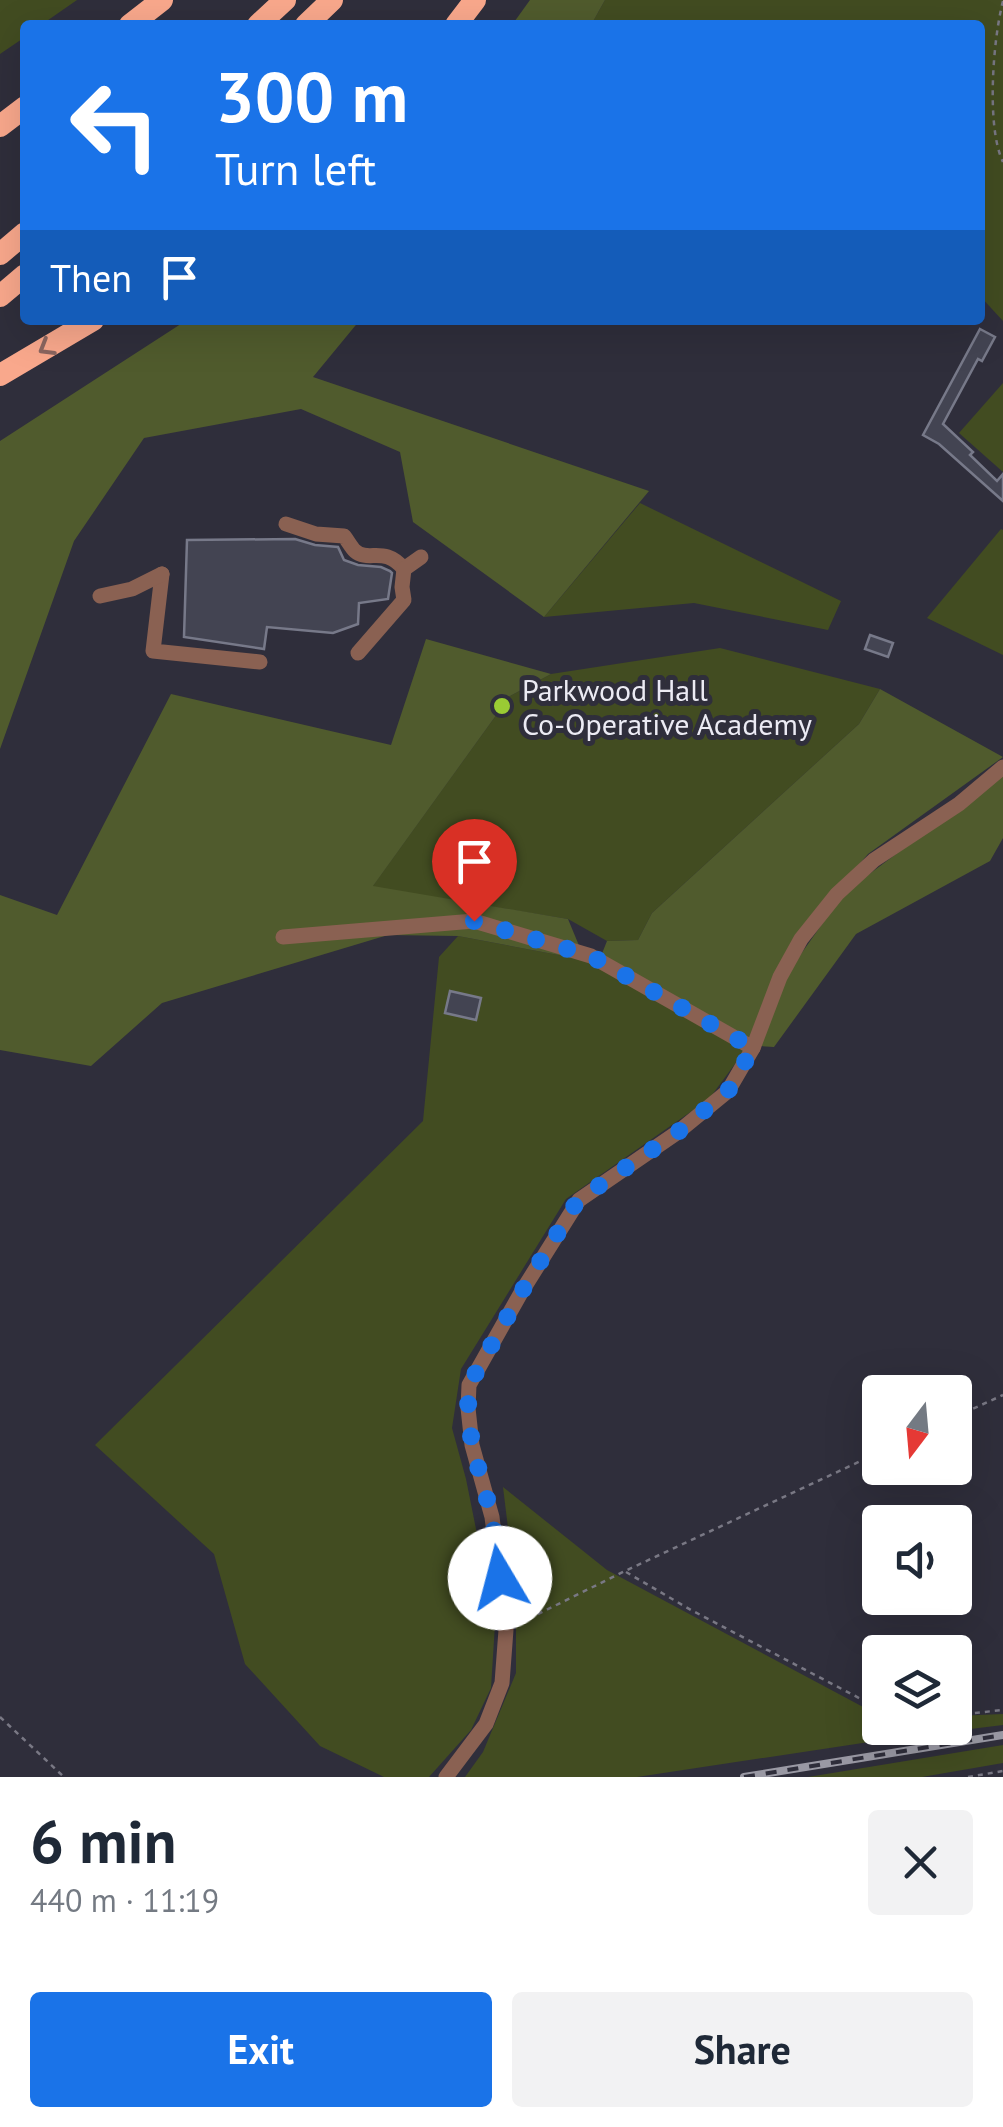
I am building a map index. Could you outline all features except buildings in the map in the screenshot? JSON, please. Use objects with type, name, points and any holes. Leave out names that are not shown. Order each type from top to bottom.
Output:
[{"type":"highway","points":[[136,20],[162,0]]},
{"type":"highway","points":[[263,20],[285,0]]},
{"type":"highway","points":[[311,20],[332,0]]},
{"type":"highway","points":[[460,20],[476,0]]},
{"type":"highway","points":[[0,126],[20,111]]},
{"type":"highway","points":[[0,254],[20,237]]},
{"type":"highway","points":[[0,296],[20,279]]},
{"type":"highway","points":[[0,375],[85,325]]},
{"type":"street","points":[[286,524],[316,534],[344,536],[363,555],[392,557],[404,569]]},
{"type":"street","points":[[404,569],[421,558]]},
{"type":"street","points":[[358,653],[404,600],[404,569]]},
{"type":"street","points":[[100,596],[132,588],[162,574],[152,651],[260,662]]},
{"type":"street","points":[[446,1777],[486,1724],[502,1683],[506,1630],[492,1517],[472,1445],[469,1385],[578,1200],[678,1132],[728,1091],[753,1048],[787,964],[801,939],[837,894],[874,860],[959,804],[1003,767]]},
{"type":"street","points":[[284,936],[474,921],[591,956],[753,1048]]},
{"type":"path","points":[[1003,1],[997,22],[992,119],[1003,162]]},
{"type":"path","points":[[972,1410],[1003,1395]]},
{"type":"path","points":[[506,1630],[862,1460]]},
{"type":"path","points":[[625,1572],[862,1700]]},
{"type":"path","points":[[972,1713],[1003,1710]]},
{"type":"path","points":[[0,1717],[64,1777]]},
{"type":"path","points":[[968,1777],[1003,1771]]},
{"type":"green space","points":[[0,0],[77,0],[48,20],[20,20],[20,40],[0,54]]},
{"type":"green space","points":[[530,0],[605,0],[594,20],[516,20]]},
{"type":"green space","points":[[605,0],[1003,0],[1003,321],[985,301],[985,20],[594,20]]},
{"type":"green space","points":[[179,325],[356,325],[313,377],[649,491],[544,617],[413,522],[400,452],[301,409],[144,438],[74,541],[0,749],[0,441]]},
{"type":"green space","points":[[1003,383],[1003,472],[959,433]]},
{"type":"green space","points":[[640,503],[841,601],[828,630],[694,603],[544,617]]},
{"type":"green space","points":[[1003,530],[1003,655],[927,618]]},
{"type":"green space","points":[[426,639],[551,674],[510,696],[373,886],[568,919],[585,960],[458,936],[388,935],[162,1003],[91,1066],[0,1050],[0,895],[57,915],[171,694],[391,745]]},
{"type":"green space","points":[[720,648],[880,689],[859,724],[652,913],[638,940],[607,941],[568,919],[372,887],[510,696],[551,674]]},
{"type":"green space","points":[[880,689],[1003,757],[868,854],[795,938],[749,1038],[601,956],[607,941],[638,940],[652,913],[859,724]]},
{"type":"green space","points":[[1003,774],[1003,838],[990,861],[856,934],[774,1047],[760,1046],[789,971],[844,893]]},
{"type":"green space","points":[[458,936],[585,960],[746,1049],[709,1099],[566,1199],[461,1369],[452,1428],[495,1624],[491,1688],[471,1730],[429,1777],[384,1777],[320,1746],[245,1664],[214,1554],[95,1445],[423,1121],[439,957]],"holes":[[[449,991],[481,998],[476,1019],[445,1013]]]},
{"type":"green space","points":[[503,1487],[607,1570],[862,1706],[862,1743],[637,1777],[465,1777],[483,1752],[516,1673],[516,1594]]},
{"type":"green space","points":[[1003,1714],[1003,1725],[972,1729],[972,1715]]},
{"type":"green space","points":[[1003,1745],[1003,1763],[922,1777],[808,1777]]},
{"type":"railway","points":[[744,1777],[1003,1735]]},
{"type":"place","name":"Parkwood Hall Co-Operative Academy","points":[[502,706]]},
{"type":"route","points":[[474,921],[591,956],[753,1048],[728,1091],[678,1132],[578,1200],[469,1385],[472,1445],[492,1517],[500,1578]]}]
